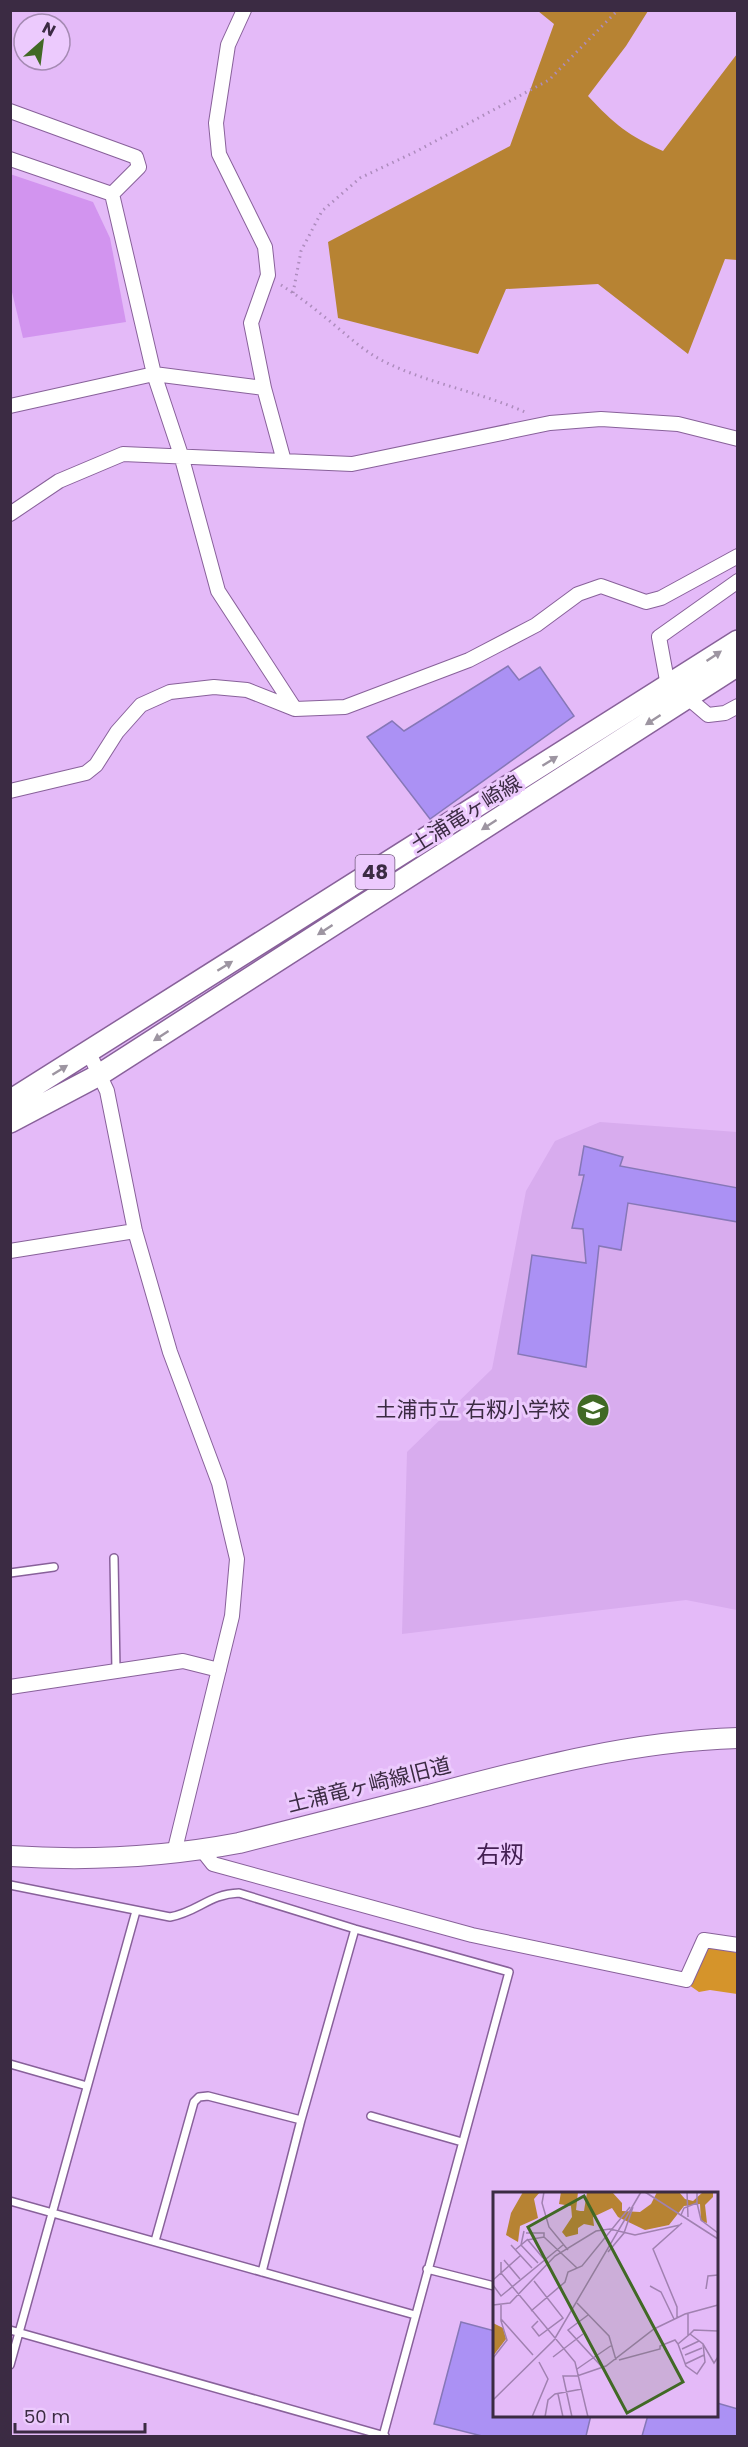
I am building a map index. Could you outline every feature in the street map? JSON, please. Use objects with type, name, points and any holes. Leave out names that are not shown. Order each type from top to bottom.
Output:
[{"type":"main road","name":"土浦竜ヶ崎線","points":[[10,1101],[738,641]]},
{"type":"main road","name":"土浦竜ヶ崎線","points":[[10,1122],[99,1075],[738,665]]},
{"type":"street","points":[[244,10],[228,45],[216,123],[219,154],[265,247],[268,275],[251,323],[264,388],[284,461]]},
{"type":"street","points":[[10,111],[136,157],[139,167],[112,194]]},
{"type":"street","points":[[10,159],[112,194]]},
{"type":"street","points":[[112,194],[154,374],[181,455],[218,591],[295,709]]},
{"type":"street","points":[[10,405],[154,374],[264,388]]},
{"type":"street","points":[[10,514],[59,481],[123,454],[352,464],[550,423],[601,419],[678,424],[738,439]]},
{"type":"street","points":[[10,790],[86,773],[96,765],[117,732],[141,705],[170,692],[214,687],[247,690],[295,709],[345,707],[469,660],[536,625],[585,591],[601,586],[646,602],[661,598],[738,556]]},
{"type":"street","points":[[668,686],[659,636],[738,581]]},
{"type":"street","points":[[688,698],[708,715],[725,713],[738,706]]},
{"type":"street","points":[[89,1053],[107,1091],[135,1231],[170,1352],[219,1483],[237,1559],[232,1616],[174,1853]]},
{"type":"street","points":[[10,1251],[135,1231]]},
{"type":"street","points":[[10,1687],[183,1661],[219,1670]]},
{"type":"street","name":"土浦竜ヶ崎線旧道","points":[[10,1856],[84,1858],[202,1850],[250,1840],[517,1771],[599,1753],[687,1741],[738,1738]]},
{"type":"street","points":[[202,1850],[213,1864],[472,1935],[686,1980],[704,1940],[738,1945]]},
{"type":"lane","points":[[114,1558],[116,1671]]},
{"type":"lane","points":[[10,1573],[54,1567]]},
{"type":"lane","points":[[10,1885],[171,1917],[184,1914],[212,1898],[239,1893],[355,1929],[510,1972],[383,2436],[10,2330]]},
{"type":"lane","points":[[10,2365],[136,1911]]},
{"type":"lane","points":[[262,2272],[301,2121],[355,1929]]},
{"type":"lane","points":[[10,2064],[87,2086]]},
{"type":"lane","points":[[155,2241],[194,2102],[200,2097],[208,2096],[301,2121]]},
{"type":"lane","points":[[371,2116],[462,2142]]},
{"type":"lane","points":[[10,2201],[415,2315]]},
{"type":"lane","points":[[427,2269],[493,2286]]},
{"type":"path","points":[[293,293],[301,251],[322,211],[360,178],[417,151],[549,80],[618,10]]},
{"type":"path","points":[[268,275],[352,341],[385,362],[434,382],[503,402],[550,423]]},
{"type":"shaded area","points":[[538,11],[648,11],[626,46],[588,96],[622,128],[663,151],[737,54],[737,260],[725,259],[688,354],[598,284],[506,289],[478,354],[338,318],[328,242],[510,146],[554,24]]},
{"type":"shaded area","points":[[10,174],[93,202],[110,238],[126,322],[23,338],[11,288]]},
{"type":"shaded area","name":"土浦市立 右籾小学校","points":[[600,1122],[737,1132],[737,1610],[686,1600],[402,1634],[407,1452],[492,1369],[526,1191],[555,1141]]},
{"type":"shaded area","points":[[708,1945],[737,1953],[737,1994],[710,1990],[699,1992],[689,1985]]},
{"type":"building","points":[[508,666],[519,680],[540,667],[574,716],[430,819],[367,737],[392,721],[404,731]]},
{"type":"building","points":[[584,1146],[623,1157],[620,1166],[738,1188],[738,1222],[628,1203],[621,1250],[599,1246],[586,1367],[518,1354],[532,1255],[586,1263],[583,1229],[572,1228],[584,1175],[579,1175]]},
{"type":"building","points":[[461,2322],[493,2330],[493,2417],[591,2417],[586,2436],[482,2436],[434,2424]]},
{"type":"building","points":[[718,2403],[738,2409],[738,2436],[642,2436],[647,2417],[718,2417]]},
{"type":"place","name":"土浦市立 右籾小学校","points":[[593,1410]]},
{"type":"district","name":"右籾","points":[[500,1855]]}]
